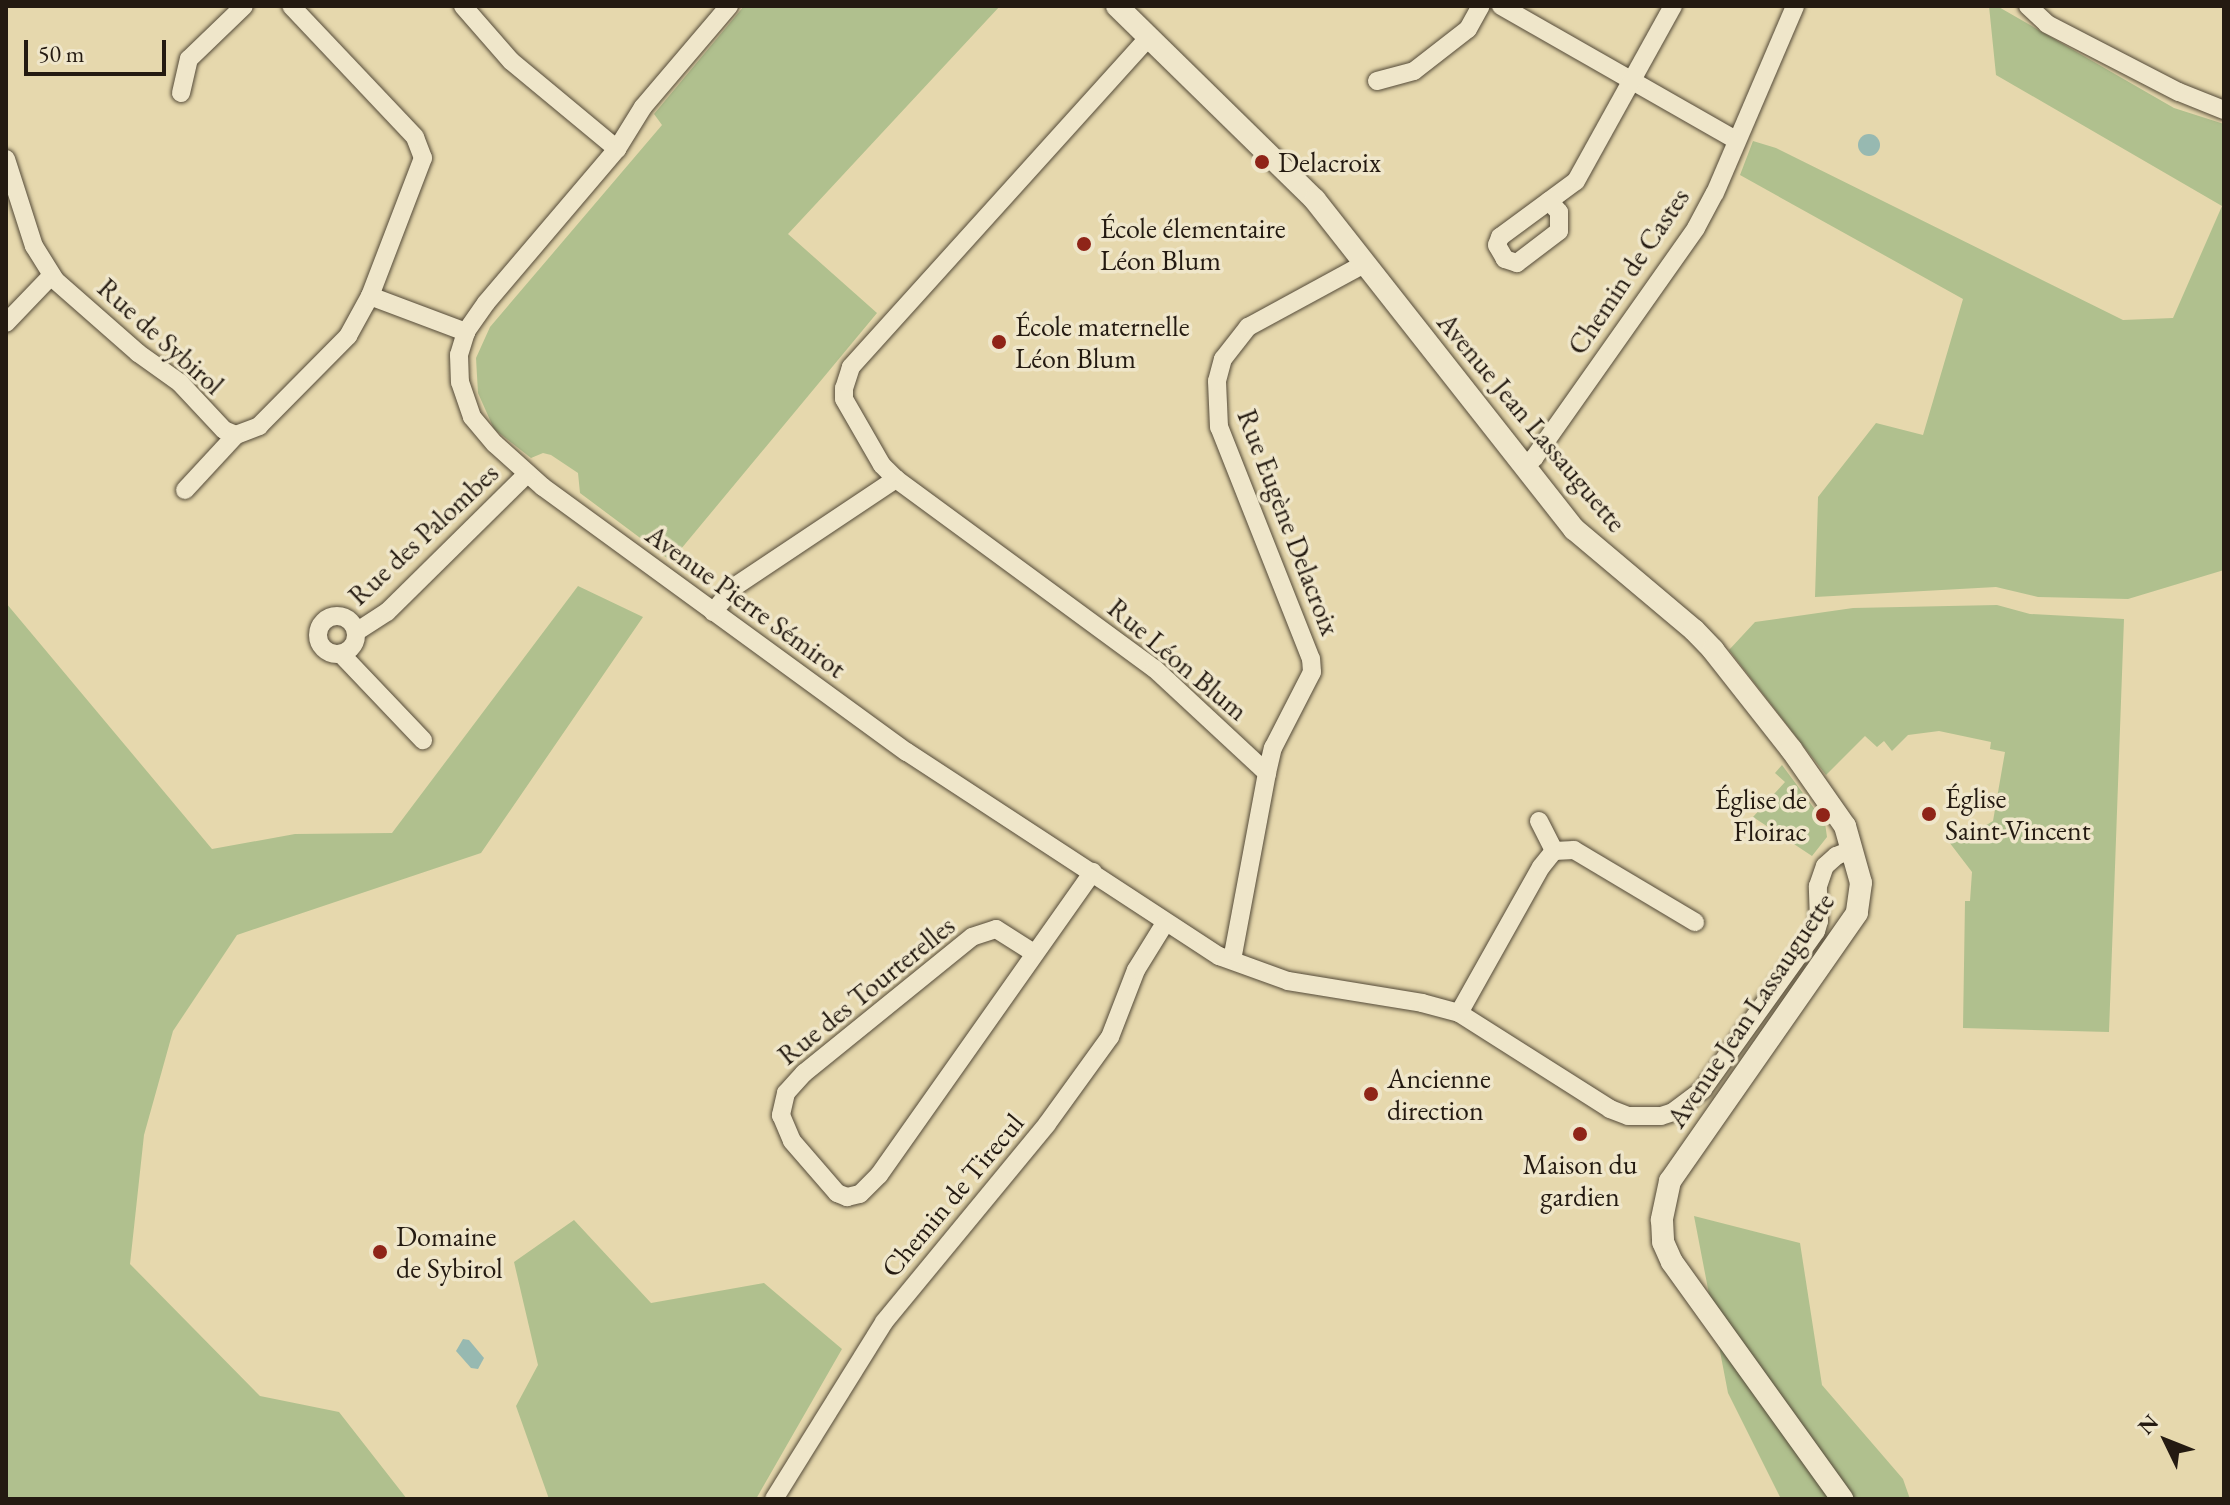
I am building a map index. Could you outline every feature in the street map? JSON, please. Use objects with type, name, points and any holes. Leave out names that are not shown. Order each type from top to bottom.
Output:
[{"type":"street","points":[[181,93],[189,59],[244,6]]},
{"type":"street","points":[[185,490],[236,435],[259,426],[348,336],[370,296],[423,158],[422,148],[415,137],[291,6]]},
{"type":"street","points":[[463,6],[511,61],[617,149]]},
{"type":"street","name":"Avenue Pierre Sémirot","points":[[729,6],[643,107],[617,149],[486,303],[466,332],[459,355],[463,397],[483,431],[527,474],[907,752],[1093,872],[1165,923],[1232,960],[1288,981],[1422,1003],[1459,1013],[1618,1113],[1645,1118],[1673,1112],[1703,1089],[1801,953],[1819,921],[1818,886],[1822,871],[1836,856],[1853,849]]},
{"type":"street","name":"Avenue Jean Lassauguette","points":[[1117,6],[1315,200],[1523,466],[1588,544],[1694,630],[1713,650],[1845,826],[1861,883],[1857,913],[1670,1181],[1662,1220],[1663,1242],[1672,1262],[1842,1499]]},
{"type":"street","points":[[1377,81],[1414,71],[1468,29],[1481,6]]},
{"type":"street","points":[[1501,6],[1736,140]]},
{"type":"street","points":[[1549,201],[1576,181],[1673,6]]},
{"type":"street","name":"Chemin de Castes","points":[[1523,466],[1534,458],[1696,228],[1715,193],[1795,6]]},
{"type":"street","points":[[2028,6],[2047,24],[2179,92],[2224,110]]},
{"type":"street","name":"Rue Léon Blum","points":[[1149,37],[851,367],[844,388],[848,410],[882,465],[896,479],[1155,669],[1267,773]]},
{"type":"street","name":"Rue de Sybirol","points":[[6,159],[34,246],[52,275],[138,353],[180,383],[224,430],[236,435]]},
{"type":"street","name":"Rue Eugène Delacroix","points":[[1267,773],[1273,748],[1312,672],[1311,659],[1219,427],[1217,381],[1223,359],[1248,327],[1366,263]]},
{"type":"street","points":[[6,323],[52,275]]},
{"type":"street","points":[[370,296],[466,332]]},
{"type":"street","name":"Rue des Palombes","points":[[356,632],[387,612],[527,474]]},
{"type":"street","points":[[713,612],[734,587],[896,479]]},
{"type":"street","points":[[341,654],[355,642],[356,632],[353,623],[342,616],[324,622],[319,630],[321,644],[329,652],[341,654],[423,740]]},
{"type":"street","points":[[1232,960],[1267,773]]},
{"type":"street","points":[[1539,821],[1554,851]]},
{"type":"street","points":[[1459,1013],[1541,867],[1554,851],[1574,850],[1695,922]]},
{"type":"street","name":"Rue des Tourterelles","points":[[1034,953],[996,929],[972,937],[804,1073],[786,1093],[781,1115],[792,1141],[837,1193],[847,1197],[860,1194],[879,1175],[1093,872]]},
{"type":"street","name":"Chemin de Tirecul","points":[[774,1499],[884,1322],[1047,1124],[1110,1037],[1136,970],[1165,923]]},
{"type":"green space","points":[[744,6],[1000,6],[788,234],[877,313],[671,561],[580,493],[578,473],[551,455],[543,453],[531,458],[494,429],[478,393],[476,358],[490,327],[662,125],[654,114]]},
{"type":"green space","points":[[1989,6],[1997,6],[2174,108],[2224,124],[2224,570],[2128,599],[2038,597],[1996,587],[1815,597],[1818,497],[1876,423],[1923,435],[1963,299],[1740,175],[1753,141],[1776,148],[2123,320],[2173,318],[2222,206],[1996,75]]},
{"type":"green space","points":[[578,586],[643,617],[481,853],[237,935],[173,1031],[144,1135],[130,1264],[260,1396],[339,1412],[407,1499],[6,1499],[6,603],[212,849],[295,834],[392,833]]},
{"type":"green space","points":[[1997,605],[2030,614],[2124,619],[2109,1032],[1963,1028],[1965,901],[1970,901],[1972,872],[1946,838],[1958,824],[1967,837],[1993,821],[2005,752],[1990,749],[1991,742],[1939,731],[1908,735],[1892,751],[1884,741],[1877,747],[1865,736],[1826,775],[1729,650],[1755,622],[1853,608]]},
{"type":"green space","points":[[1782,765],[1825,823],[1827,837],[1812,856],[1753,817],[1785,782],[1775,773]]},
{"type":"green space","points":[[1694,1216],[1800,1243],[1822,1385],[1903,1479],[1910,1499],[1781,1499],[1728,1393]]},
{"type":"green space","points":[[574,1220],[651,1303],[764,1283],[842,1349],[756,1499],[549,1499],[516,1406],[538,1365],[514,1262]]},
{"type":"water","points":[[1869,134],[1877,137],[1880,145],[1877,153],[1869,156],[1861,153],[1858,145],[1861,137]]},
{"type":"water","points":[[463,1339],[469,1340],[484,1358],[478,1369],[471,1368],[456,1351]]},
{"type":"place","name":"Delacroix","points":[[1262,162]]},
{"type":"place","name":"École élementaire Léon Blum","points":[[1084,244]]},
{"type":"place","name":"École maternelle Léon Blum","points":[[999,342]]},
{"type":"place","name":"Église Saint-Vincent","points":[[1929,814]]},
{"type":"place","name":"Église de Floirac","points":[[1823,815]]},
{"type":"place","name":"Ancienne direction","points":[[1371,1094]]},
{"type":"place","name":"Maison du gardien","points":[[1580,1134]]},
{"type":"place","name":"Domaine de Sybirol","points":[[380,1252]]}]
